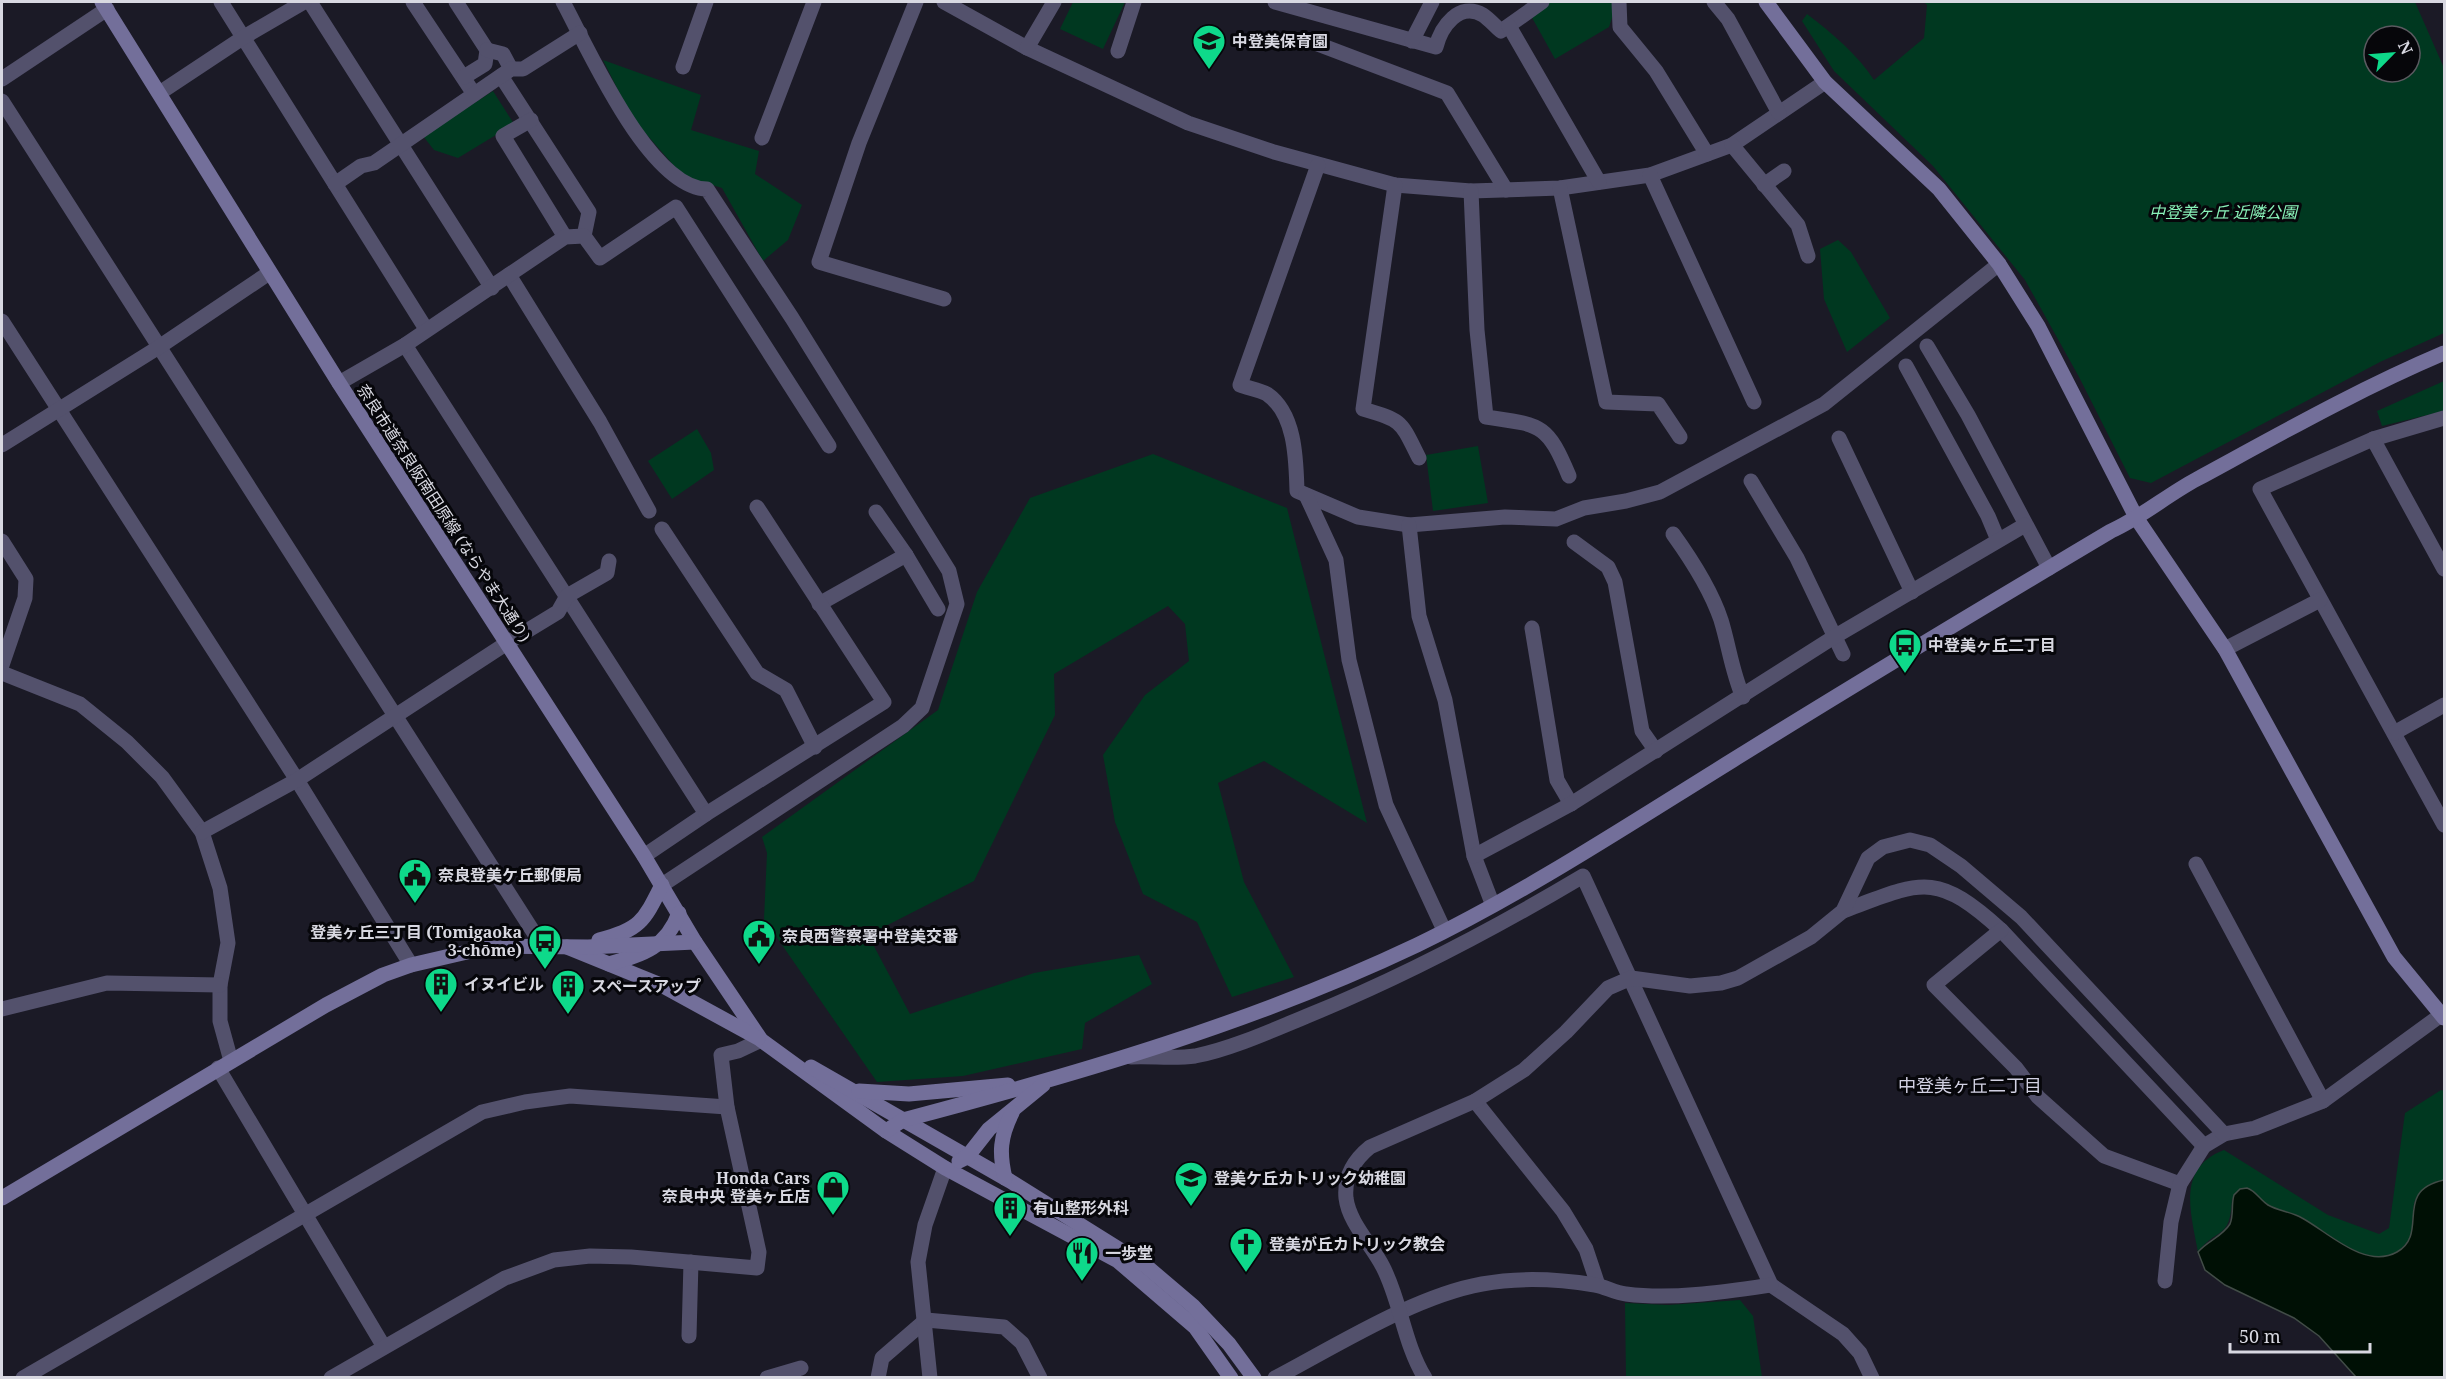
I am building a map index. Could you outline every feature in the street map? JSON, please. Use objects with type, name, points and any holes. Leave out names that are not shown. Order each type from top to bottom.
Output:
[{"type":"street","points":[[221,2],[426,329]]},
{"type":"street","points":[[161,92],[244,37],[304,2]]},
{"type":"street","points":[[310,2],[492,288]]},
{"type":"street","points":[[413,2],[474,94]]},
{"type":"street","points":[[456,2],[487,50],[485,64],[464,77]]},
{"type":"street","points":[[563,2],[626,121],[677,180],[698,189],[707,189],[949,571],[957,604],[922,708],[903,726],[662,885],[651,907],[634,927],[624,934],[567,947]]},
{"type":"street","points":[[683,67],[705,2]]},
{"type":"street","points":[[762,138],[814,2]]},
{"type":"street","points":[[916,2],[859,143],[819,262],[944,299]]},
{"type":"street","points":[[944,2],[1027,48],[1188,123],[1318,165],[1395,184],[1471,191],[1560,188],[1650,175],[1732,145],[1825,82]]},
{"type":"street","points":[[1027,48],[1054,2]]},
{"type":"street","points":[[1118,51],[1134,2]]},
{"type":"street","points":[[1275,2],[1436,47],[1440,31],[1448,20],[1464,12],[1481,14],[1501,31],[1542,2]]},
{"type":"street","points":[[1412,41],[1432,2]]},
{"type":"street","points":[[1619,2],[1620,27],[1656,71],[1707,154]]},
{"type":"street","points":[[1714,2],[1728,19],[1779,113]]},
{"type":"street","points":[[1766,2],[1825,82],[1939,189],[1999,264],[2038,326],[2138,519],[2225,649],[2394,957],[2443,1017],[2324,1101],[2255,1128],[2224,1134],[2204,1146],[2180,1184],[2171,1222],[2165,1281]]},
{"type":"street","points":[[2,79],[105,5]]},
{"type":"street","name":"奈良市道奈良阪南田原線 (ならやま大通り)","points":[[105,5],[161,92],[269,273],[644,856],[695,942],[761,1040],[886,1131],[945,1168],[1118,1261],[1195,1328],[1231,1377]]},
{"type":"street","points":[[1509,26],[1599,182]]},
{"type":"street","points":[[335,184],[361,166],[374,163],[506,73],[523,69],[580,33]]},
{"type":"street","points":[[1315,43],[1447,93],[1506,190]]},
{"type":"street","points":[[487,50],[503,54],[506,73],[531,120],[589,212],[584,236],[600,258],[676,207],[829,446]]},
{"type":"street","points":[[2,101],[543,947]]},
{"type":"street","points":[[531,120],[503,136],[566,237]]},
{"type":"street","points":[[1732,145],[1798,225],[1808,256]]},
{"type":"street","points":[[1318,165],[1240,385],[1266,394],[1278,406],[1289,429],[1296,454],[1297,491],[1359,517],[1409,525],[1505,517],[1556,519],[1584,508],[1626,501],[1660,492],[1772,434],[1824,404],[1999,264]]},
{"type":"street","points":[[1764,185],[1784,171]]},
{"type":"street","points":[[1650,175],[1754,402]]},
{"type":"street","points":[[1395,184],[1363,409],[1395,418],[1404,429],[1419,458]]},
{"type":"street","points":[[1560,188],[1606,402],[1658,404],[1680,437]]},
{"type":"street","points":[[1471,191],[1477,330],[1486,417],[1540,427],[1556,443],[1569,476]]},
{"type":"street","points":[[339,383],[405,345],[566,237],[584,236]]},
{"type":"street","points":[[2,445],[159,347],[269,273]]},
{"type":"street","points":[[509,275],[600,423],[649,511]]},
{"type":"street","points":[[2,321],[297,780],[411,965]]},
{"type":"street","points":[[405,345],[706,814]]},
{"type":"street","points":[[1927,346],[1968,415],[2049,568]]},
{"type":"street","points":[[886,1131],[903,1120],[1046,1081],[1244,1018],[1418,944],[1572,859],[2049,568],[2111,531],[2138,519],[2192,482],[2394,375],[2445,353]]},
{"type":"street","points":[[1906,366],[1988,516],[1998,540]]},
{"type":"street","points":[[2445,418],[2373,439],[2260,489],[2445,825]]},
{"type":"street","points":[[1839,438],[1911,592]]},
{"type":"street","points":[[2373,439],[2445,569]]},
{"type":"street","points":[[1751,481],[1797,558],[1842,654]]},
{"type":"street","points":[[1306,495],[1336,560],[1348,660],[1386,805],[1444,930]]},
{"type":"street","points":[[644,856],[706,814],[884,702],[757,507]]},
{"type":"street","points":[[876,512],[906,555],[938,609]]},
{"type":"street","points":[[1409,525],[1419,616],[1445,700],[1474,855],[1492,903]]},
{"type":"street","points":[[1474,855],[1571,804],[1743,697],[1834,637],[2025,525]]},
{"type":"street","points":[[662,529],[757,673],[786,690],[815,747]]},
{"type":"street","points":[[1674,534],[1688,555],[1721,619],[1734,675],[1743,697]]},
{"type":"street","points":[[2,541],[26,579],[25,598],[2,665]]},
{"type":"street","points":[[1574,542],[1608,567],[1615,582],[1642,730],[1656,751]]},
{"type":"street","points":[[819,604],[906,555]]},
{"type":"street","points":[[202,832],[297,780],[558,612],[567,596],[607,573],[609,561]]},
{"type":"street","points":[[2225,649],[2320,600]]},
{"type":"street","points":[[1532,628],[1557,780],[1571,804]]},
{"type":"street","points":[[2,673],[80,704],[127,742],[162,777],[202,832],[220,888],[228,943],[220,985],[220,1021],[225,1064],[306,1214],[384,1347]]},
{"type":"street","points":[[2394,733],[2445,705]]},
{"type":"street","points":[[1844,911],[1868,858],[1875,852],[1900,841],[1930,845],[1961,866],[2021,917],[2224,1134]]},
{"type":"street","points":[[2196,864],[2324,1101]]},
{"type":"street","points":[[1120,1057],[1195,1056],[1270,1031],[1352,998],[1439,957],[1522,913],[1583,876],[1771,1286],[1843,1334],[1860,1353],[1872,1377]]},
{"type":"street","points":[[1425,1377],[1415,1358],[1401,1313],[1381,1264],[1351,1216],[1346,1196],[1348,1176],[1357,1160],[1370,1147],[1474,1101],[1524,1070],[1566,1032],[1608,988],[1631,978],[1690,986],[1738,978],[1811,937],[1844,911],[1912,886],[1935,886],[1953,892],[1979,910],[2001,930],[2204,1146]]},
{"type":"street","points":[[609,964],[632,958],[660,944],[668,938],[679,913]]},
{"type":"street","points":[[2001,930],[1934,985],[2016,1068],[2038,1097],[2104,1156],[2180,1184]]},
{"type":"street","points":[[2,1198],[225,1064],[326,1005],[383,975],[411,965],[493,946],[567,947],[695,942]]},
{"type":"street","points":[[567,947],[663,986],[761,1040]]},
{"type":"street","points":[[2,1009],[106,983],[220,985]]},
{"type":"street","points":[[331,1377],[506,1278],[554,1260],[590,1256],[757,1268],[759,1252],[727,1107],[720,1055],[738,1051],[761,1040]]},
{"type":"street","name":"奈良市道奈良阪南田原線 (ならやま大通り)","points":[[761,1040],[856,1090],[903,1120],[1005,1178],[1146,1266],[1193,1306],[1229,1344],[1254,1377]]},
{"type":"street","points":[[856,1090],[909,1094],[1046,1081]]},
{"type":"street","points":[[930,1377],[926,1320],[918,1262],[925,1226],[945,1168],[967,1157],[989,1129],[1046,1081]]},
{"type":"street","points":[[23,1377],[482,1112],[525,1102],[570,1096],[727,1107]]},
{"type":"street","points":[[1474,1101],[1563,1211],[1586,1249],[1598,1285]]},
{"type":"street","points":[[1005,1178],[1000,1155],[1002,1136],[1014,1108]]},
{"type":"street","points":[[689,1336],[691,1262]]},
{"type":"street","points":[[1275,1377],[1401,1313],[1456,1290],[1482,1284],[1533,1280],[1598,1285],[1623,1294],[1662,1296],[1771,1286]]},
{"type":"street","points":[[878,1377],[882,1358],[926,1320],[1004,1327],[1022,1343],[1040,1377]]},
{"type":"street","points":[[773,1377],[801,1368]]},
{"type":"green space","points":[[1073,2],[1125,2],[1103,49],[1060,29]]},
{"type":"green space","points":[[1548,2],[1612,2],[1615,9],[1609,27],[1555,59],[1530,14]]},
{"type":"green space","name":"中登美ヶ丘 近隣公園","points":[[1924,2],[2415,2],[2444,68],[2444,333],[2380,362],[2151,483],[2130,478],[2079,377],[2025,280],[1933,166],[1834,71],[1802,21],[1807,14],[1826,29],[1852,53],[1874,80],[1924,38],[1927,5]]},
{"type":"green space","points":[[603,60],[701,95],[691,130],[759,151],[755,174],[802,205],[788,240],[763,261],[722,188],[683,176],[632,118]]},
{"type":"green space","points":[[493,91],[514,124],[458,158],[434,150],[423,136]]},
{"type":"green space","points":[[1838,240],[1851,252],[1890,318],[1847,352],[1824,299],[1820,249]]},
{"type":"green space","points":[[2444,381],[2444,411],[2382,426],[2377,411]]},
{"type":"green space","points":[[697,429],[711,453],[714,470],[672,499],[648,461]]},
{"type":"green space","points":[[1478,446],[1488,503],[1433,511],[1426,455]]},
{"type":"green space","points":[[1153,454],[1287,508],[1367,823],[1264,761],[1218,783],[1244,882],[1294,977],[1232,997],[1197,922],[1143,894],[1115,822],[1103,755],[1145,695],[1189,661],[1185,624],[1168,606],[1054,674],[1055,715],[974,881],[868,935],[910,1014],[1034,973],[1139,955],[1152,984],[1085,1023],[1082,1049],[963,1076],[877,1082],[764,919],[767,853],[762,837],[938,710],[977,592],[1030,498]]},
{"type":"green space","points":[[2441,1090],[2444,1091],[2444,1180],[2419,1193],[2413,1210],[2410,1238],[2403,1247],[2391,1255],[2378,1257],[2365,1255],[2352,1249],[2300,1217],[2269,1206],[2252,1190],[2232,1199],[2226,1227],[2198,1252],[2190,1207],[2193,1180],[2199,1168],[2209,1158],[2224,1150],[2328,1215],[2379,1234],[2389,1228],[2405,1113]]},
{"type":"green space","points":[[1740,1300],[1753,1316],[1762,1377],[1626,1377],[1625,1303],[1668,1305]]},
{"type":"shaded area","points":[[2444,1180],[2444,1377],[2356,1377],[2319,1336],[2294,1318],[2225,1285],[2205,1270],[2198,1252],[2227,1228],[2231,1221],[2234,1195],[2240,1189],[2247,1188],[2268,1205],[2302,1218],[2347,1247],[2372,1256],[2385,1256],[2397,1252],[2406,1244],[2411,1234],[2415,1203],[2419,1193],[2428,1185]]},
{"type":"place","name":"中登美保育園","points":[[1209,70]]},
{"type":"place","name":"中登美ヶ丘二丁目","points":[[1905,674]]},
{"type":"place","name":"奈良登美ケ丘郵便局","points":[[415,904]]},
{"type":"place","name":"奈良西警察署中登美交番","points":[[759,965]]},
{"type":"place","name":"登美ヶ丘三丁目 (Tomigaoka 3-chōme)","points":[[545,970]]},
{"type":"place","name":"イヌイビル","points":[[441,1013]]},
{"type":"place","name":"スペースアップ","points":[[568,1015]]},
{"type":"place","name":"登美ケ丘カトリック幼稚園","points":[[1191,1207]]},
{"type":"place","name":"Honda Cars 奈良中央 登美ヶ丘店","points":[[833,1216]]},
{"type":"place","name":"有山整形外科","points":[[1010,1237]]},
{"type":"place","name":"登美が丘カトリック教会","points":[[1246,1273]]},
{"type":"place","name":"一歩堂","points":[[1082,1282]]},
{"type":"district","name":"中登美ヶ丘二丁目","points":[[1970,1086]]}]
